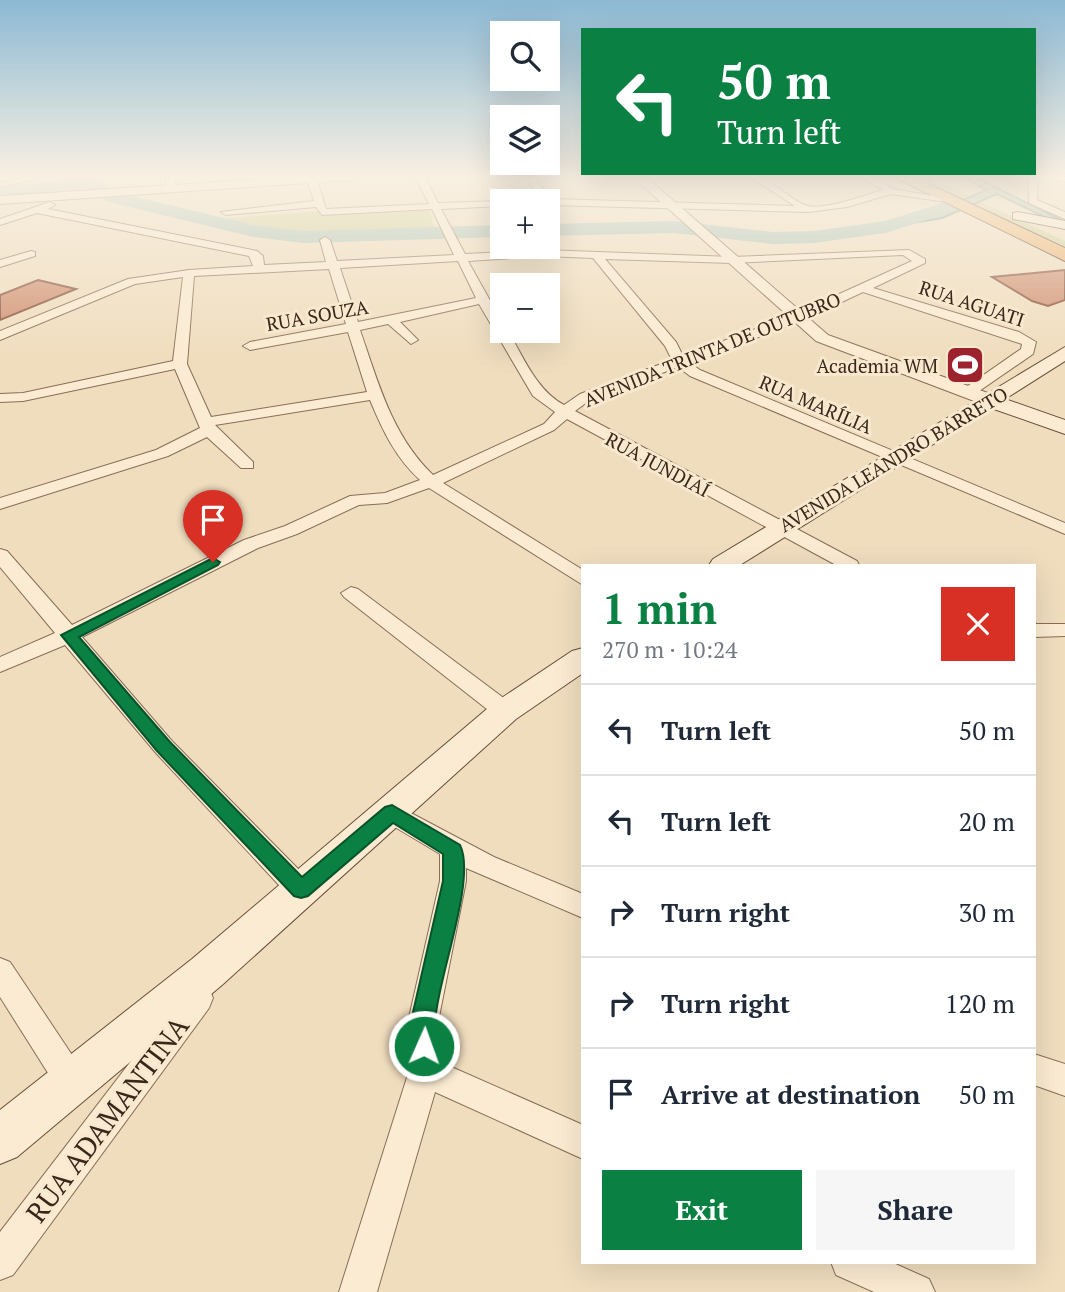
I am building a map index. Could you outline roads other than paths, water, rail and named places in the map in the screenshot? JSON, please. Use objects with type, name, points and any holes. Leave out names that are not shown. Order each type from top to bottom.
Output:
[{"type":"highway","points":[[1027,237],[1065,255]]},
{"type":"main road","name":"AVENIDA LEANDRO BARRETO","points":[[724,564],[892,458],[978,397],[1065,354]]},
{"type":"main road","points":[[978,397],[1063,423]]},
{"type":"main road","points":[[0,1140],[207,972],[392,813],[505,711],[581,659]]},
{"type":"street","points":[[174,237],[253,253],[257,256],[260,268]]},
{"type":"street","name":"RUA JUNDIAÍ","points":[[451,237],[483,300],[538,393],[565,414],[848,564]]},
{"type":"street","points":[[707,237],[797,318],[832,342],[978,397]]},
{"type":"street","points":[[325,240],[375,395],[396,442],[431,482],[581,578]]},
{"type":"street","points":[[0,248],[31,254],[0,264]]},
{"type":"street","points":[[0,335],[132,281],[189,272],[544,253],[732,260]]},
{"type":"street","name":"AVENIDA TRINTA DE OUTUBRO","points":[[0,665],[69,635],[251,544],[291,530],[356,500],[387,498],[431,482],[550,427],[573,404],[585,397],[797,318],[921,261],[913,253],[732,260]]},
{"type":"street","name":"RUA MARÍLIA","points":[[596,254],[671,345],[680,362],[695,373],[1065,529]]},
{"type":"street","points":[[189,272],[180,363],[207,426],[247,464]]},
{"type":"street","name":"RUA AGUATI","points":[[862,288],[1029,342],[1028,351],[978,397]]},
{"type":"street","name":"RUA SOUZA","points":[[250,346],[352,329],[483,300]]},
{"type":"street","name":"RUA SOUZA","points":[[390,320],[411,340]]},
{"type":"street","points":[[0,398],[23,397],[180,363]]},
{"type":"street","points":[[0,504],[162,453],[207,426],[274,409],[375,395]]},
{"type":"street","points":[[0,555],[164,747],[301,890]]},
{"type":"street","points":[[351,593],[505,711]]},
{"type":"street","points":[[1036,631],[1065,630]]},
{"type":"street","points":[[392,813],[453,850],[539,891],[581,905]]},
{"type":"street","points":[[358,1292],[425,1071],[423,1021],[453,881],[453,850]]},
{"type":"street","points":[[0,971],[71,1081]]},
{"type":"street","name":"RUA ADAMANTINA","points":[[0,1262],[202,991],[207,972]]},
{"type":"street","points":[[1036,1070],[1065,1080]]},
{"type":"street","points":[[425,1071],[581,1141]]},
{"type":"street","points":[[853,1264],[916,1292]]},
{"type":"waterway","points":[[768,237],[808,237]]},
{"type":"place","name":"Academia WM","points":[[965,365]]}]
